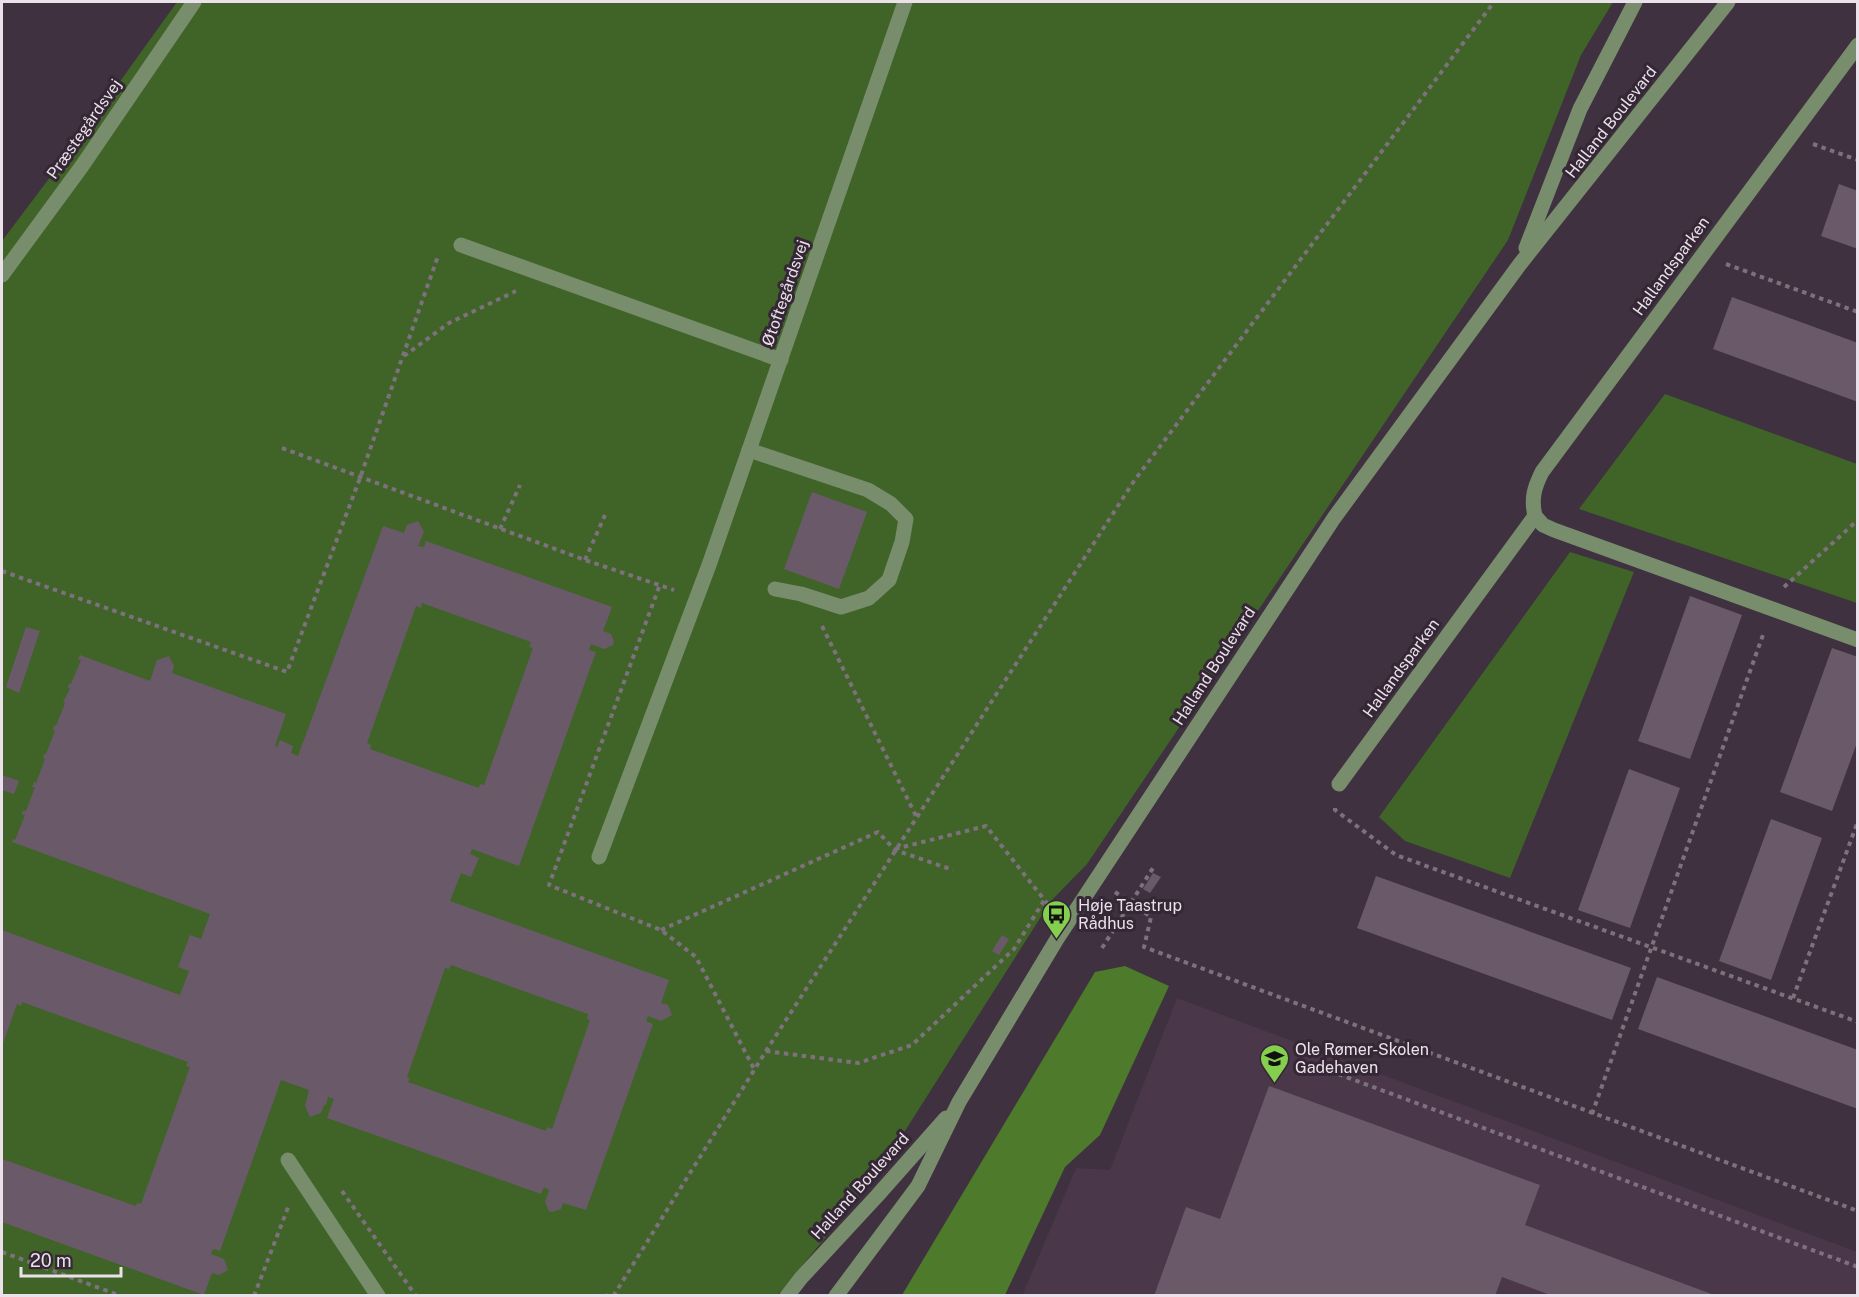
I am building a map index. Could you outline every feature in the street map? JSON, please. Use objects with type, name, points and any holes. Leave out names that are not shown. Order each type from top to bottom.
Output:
[{"type":"street","name":"Præstegårdsvej","points":[[2,275],[82,166],[194,2]]},
{"type":"street","name":"Øtoftegårdsvej","points":[[599,857],[698,596],[905,2]]},
{"type":"street","name":"Halland Boulevard","points":[[1520,264],[1580,109],[1635,2]]},
{"type":"street","name":"Halland Boulevard","points":[[836,1296],[918,1186],[959,1102],[1063,930],[1334,518],[1520,264],[1728,2]]},
{"type":"street","name":"Hallandsparken","points":[[1340,784],[1535,516],[1532,503],[1534,489],[1542,472],[1857,45]]},
{"type":"street","points":[[461,245],[781,360]]},
{"type":"street","points":[[749,450],[868,490],[891,504],[906,519],[902,542],[889,580],[869,598],[841,607],[775,589]]},
{"type":"street","points":[[1535,516],[1543,525],[1554,530],[1857,640]]},
{"type":"street","name":"Halland Boulevard","points":[[787,1296],[959,1102]]},
{"type":"street","points":[[288,1160],[378,1296]]},
{"type":"path","points":[[604,1296],[614,1295],[766,1051],[1134,481],[1494,2]]},
{"type":"path","points":[[1790,136],[1857,160]]},
{"type":"path","points":[[2,571],[287,672],[360,478],[441,249]]},
{"type":"path","points":[[1702,255],[1857,312]]},
{"type":"path","points":[[403,357],[449,323],[529,285],[539,273]]},
{"type":"path","points":[[282,448],[659,587],[549,885],[661,930],[696,957],[754,1070]]},
{"type":"path","points":[[500,529],[520,485]]},
{"type":"path","points":[[585,560],[605,515]]},
{"type":"path","points":[[1592,1114],[1780,591],[1857,520]]},
{"type":"path","points":[[812,598],[814,610],[916,817]]},
{"type":"path","points":[[1340,784],[1335,810],[1396,855],[1857,1022]]},
{"type":"path","points":[[1793,998],[1857,821]]},
{"type":"path","points":[[895,850],[986,826],[1045,899],[1063,930]]},
{"type":"path","points":[[661,930],[878,832],[895,850],[953,870]]},
{"type":"path","points":[[1102,948],[1153,868]]},
{"type":"path","points":[[766,1051],[858,1063],[912,1045],[1014,949],[1045,899]]},
{"type":"path","points":[[1131,903],[1152,917],[1144,946],[1857,1211]]},
{"type":"path","points":[[1330,1071],[1857,1267]]},
{"type":"path","points":[[2,1252],[121,1296]]},
{"type":"shaded area","name":"Ole Rømer-Skolen Gadehaven","points":[[1177,998],[1857,1252],[1857,1295],[1022,1296],[1076,1168],[1110,1170]]},
{"type":"green space","points":[[177,2],[1613,2],[1581,55],[1508,240],[1087,864],[1051,901],[877,1175],[778,1295],[2,1295],[2,241]]},
{"type":"green space","points":[[1665,394],[1857,464],[1857,603],[1579,509]]},
{"type":"green space","points":[[1570,552],[1634,572],[1510,878],[1405,841],[1379,817]]},
{"type":"green space","points":[[1125,966],[1169,986],[1100,1135],[1065,1167],[1005,1295],[902,1295],[1095,972]]},
{"type":"building","points":[[1839,184],[1858,191],[1858,249],[1821,236]]},
{"type":"building","points":[[1732,297],[1858,343],[1858,402],[1713,349]]},
{"type":"building","points":[[812,492],[867,512],[839,589],[784,569]]},
{"type":"building","points":[[418,521],[424,532],[418,546],[424,547],[426,541],[612,607],[603,631],[611,634],[613,645],[604,649],[591,644],[589,650],[596,652],[519,866],[472,849],[470,854],[479,858],[471,877],[461,873],[450,901],[669,980],[661,1003],[668,1005],[672,1015],[661,1021],[648,1016],[646,1021],[653,1024],[586,1210],[563,1203],[561,1209],[549,1211],[545,1202],[549,1190],[544,1187],[541,1194],[327,1118],[334,1099],[328,1097],[321,1113],[310,1117],[305,1106],[309,1090],[281,1080],[220,1251],[213,1249],[211,1254],[224,1259],[228,1270],[219,1275],[212,1273],[204,1295],[2,1222],[2,1159],[136,1206],[137,1203],[141,1204],[190,1067],[186,1066],[188,1062],[22,1002],[21,1006],[17,1004],[2,1046],[2,930],[180,995],[189,971],[178,967],[190,935],[201,939],[210,914],[12,842],[13,839],[15,840],[25,815],[21,814],[26,811],[35,787],[32,787],[34,782],[36,783],[45,759],[44,754],[46,754],[55,731],[53,730],[54,725],[56,726],[65,703],[63,702],[70,689],[69,684],[81,660],[78,659],[80,655],[150,681],[157,660],[169,656],[174,666],[172,673],[286,714],[275,746],[277,747],[280,740],[293,746],[291,753],[298,756],[383,526],[404,533],[407,525]],"holes":[[[422,603],[531,642],[529,647],[533,648],[484,785],[480,784],[479,788],[370,749],[371,745],[367,743],[416,606],[421,608]],[[451,965],[588,1014],[587,1019],[590,1020],[552,1129],[547,1127],[546,1131],[408,1082],[410,1078],[407,1077],[445,968],[449,969]]]},
{"type":"building","points":[[1690,596],[1742,615],[1690,759],[1638,741]]},
{"type":"building","points":[[26,627],[40,631],[19,693],[6,687]]},
{"type":"building","points":[[1832,648],[1858,657],[1858,740],[1832,811],[1780,792]]},
{"type":"building","points":[[1629,769],[1680,788],[1630,928],[1578,910]]},
{"type":"building","points":[[2,775],[19,781],[14,794],[2,790]]},
{"type":"building","points":[[1771,819],[1822,838],[1771,980],[1719,961]]},
{"type":"building","points":[[1153,873],[1161,877],[1150,893],[1143,889]]},
{"type":"building","points":[[1376,876],[1631,968],[1612,1020],[1357,928]]},
{"type":"building","points":[[1002,935],[1009,939],[999,955],[992,951]]},
{"type":"building","points":[[1657,977],[1858,1050],[1858,1109],[1638,1029]]},
{"type":"building","points":[[1269,1086],[1540,1185],[1525,1225],[1717,1296],[1553,1296],[1502,1277],[1495,1296],[1154,1296],[1186,1207],[1220,1219]]},
{"type":"place","name":"Høje Taastrup Rådhus","points":[[1057,940]]},
{"type":"place","name":"Ole Rømer-Skolen Gadehaven","points":[[1274,1084]]}]
